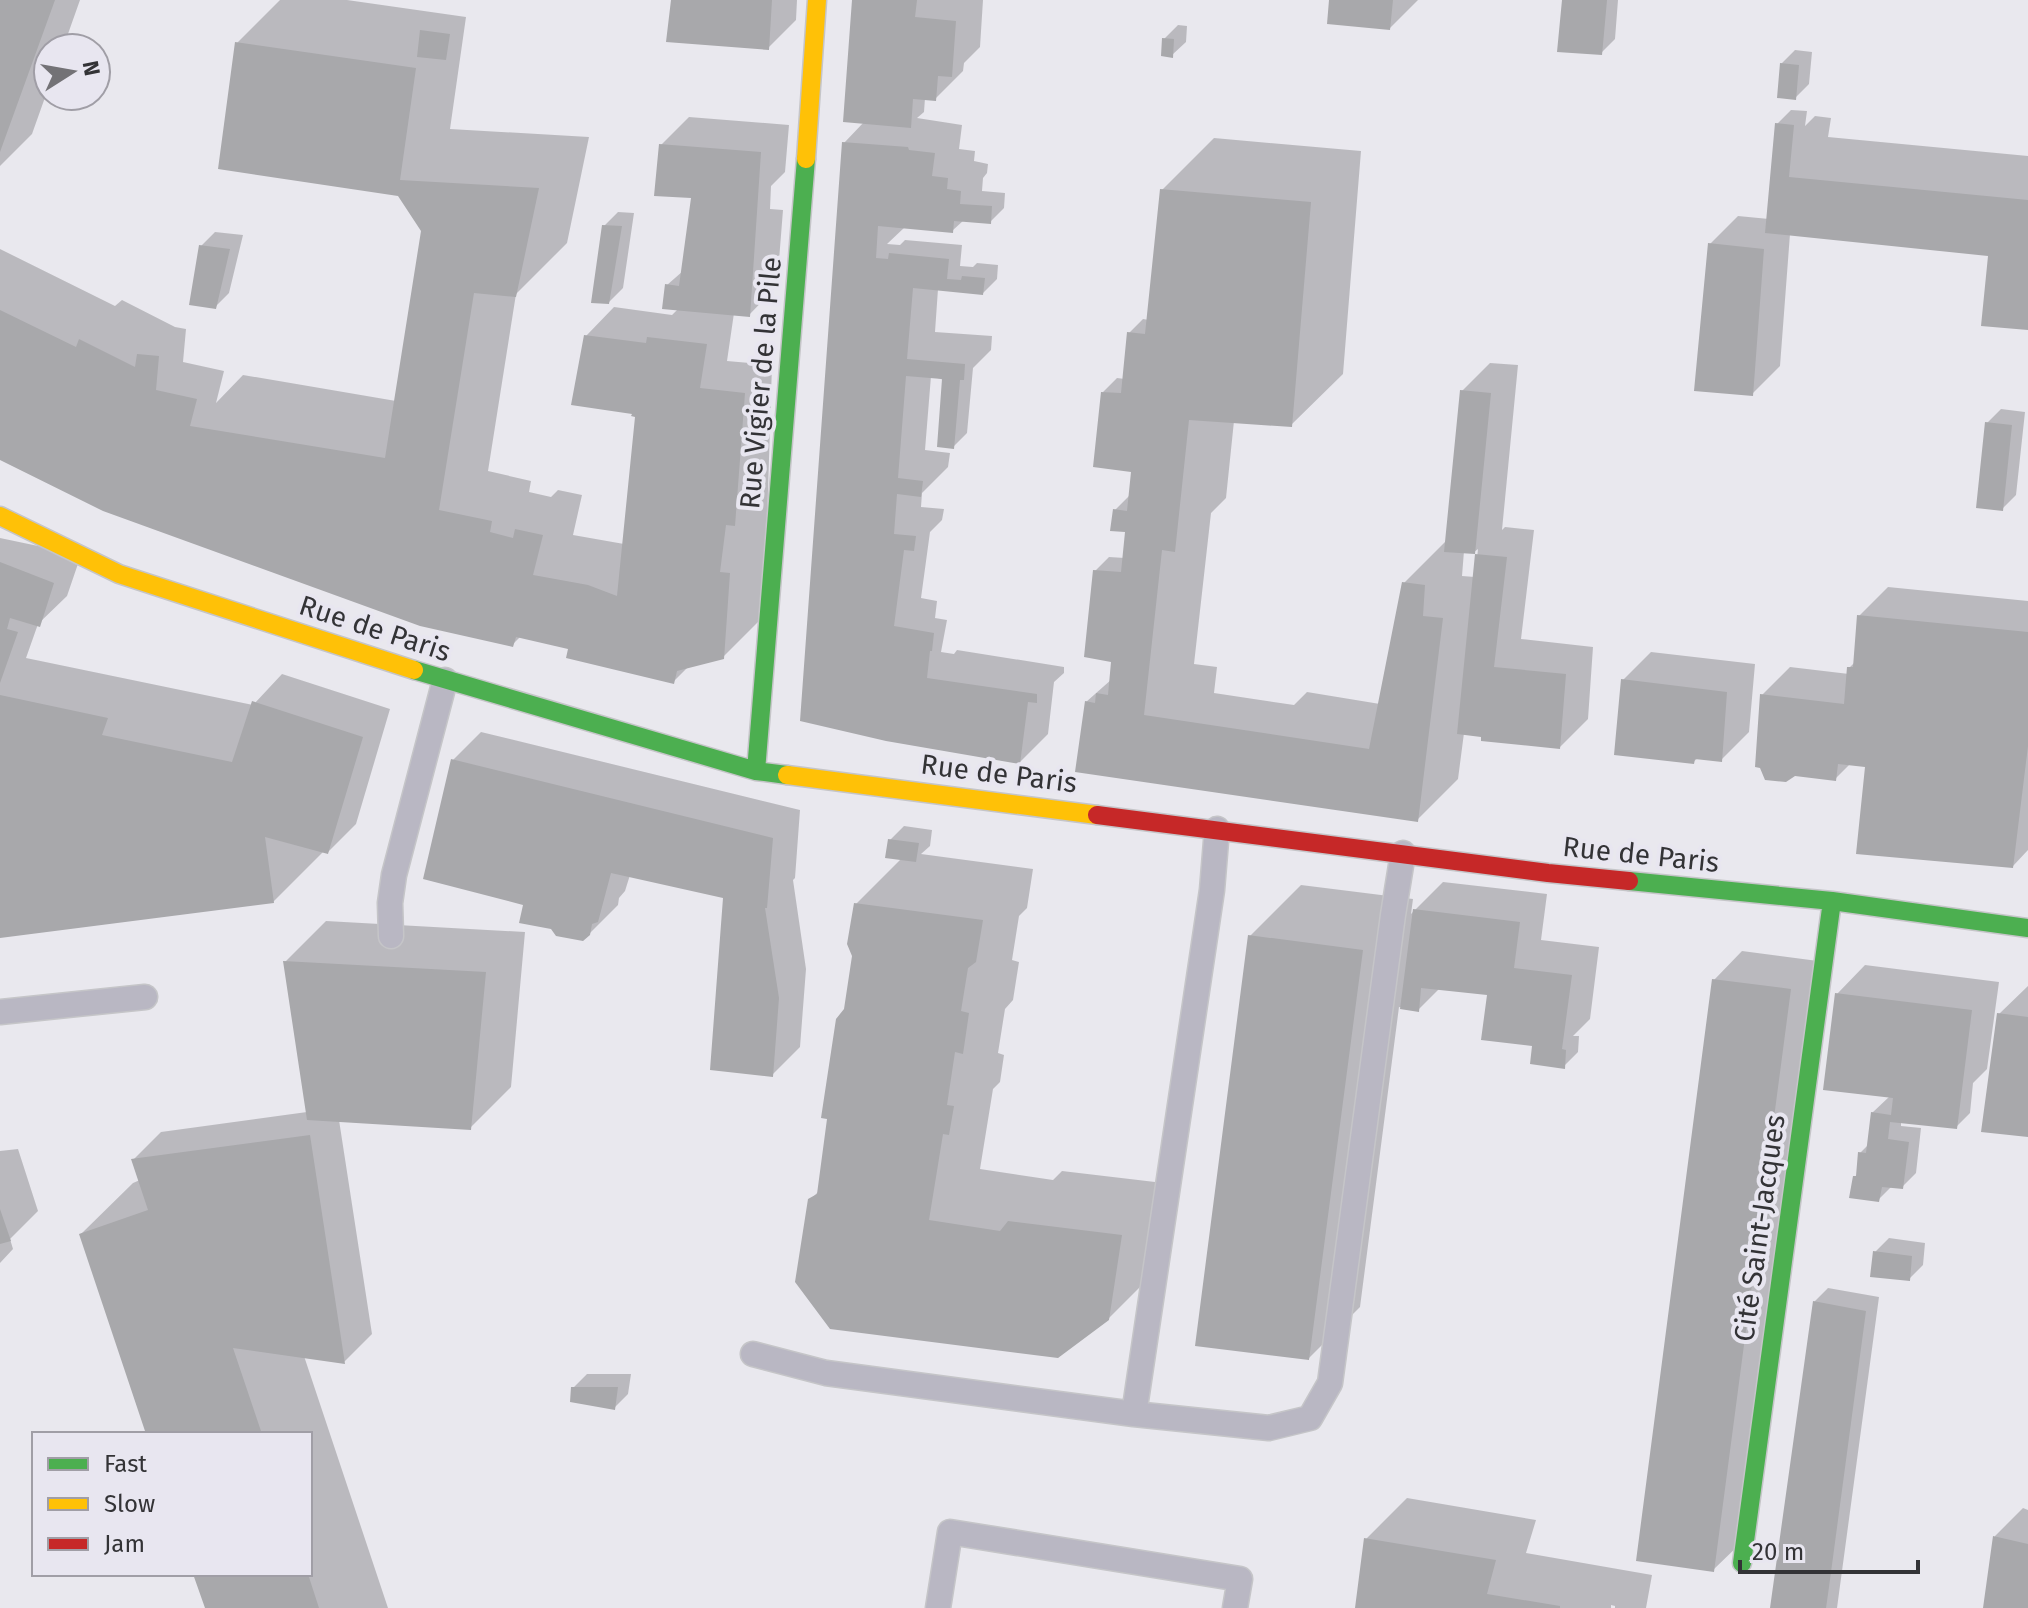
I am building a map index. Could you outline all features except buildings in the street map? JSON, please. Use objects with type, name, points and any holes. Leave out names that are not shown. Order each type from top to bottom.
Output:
[{"type":"street","name":"Rue Vigier de la Pile","points":[[756,771],[817,0]]},
{"type":"street","name":"Rue de Paris","points":[[0,516],[119,574],[445,680],[756,771],[1548,873],[1832,901],[2028,928]]},
{"type":"street","name":"Cité Saint-Jacques","points":[[1742,1563],[1832,901]]},
{"type":"lane","points":[[391,936],[390,903],[394,875],[445,680]]},
{"type":"lane","points":[[1134,1414],[1212,890],[1217,829]]},
{"type":"lane","points":[[753,1354],[826,1373],[1134,1414],[1269,1428],[1310,1418],[1330,1383],[1403,853]]},
{"type":"lane","points":[[0,1012],[145,997]]},
{"type":"lane","points":[[938,1608],[950,1532],[1240,1579],[1235,1608]]},
{"type":"traffic: fast","points":[[756,771],[806,159]]},
{"type":"traffic: fast","points":[[414,670],[756,771],[787,775]]},
{"type":"traffic: fast","points":[[1629,881],[1832,901],[2028,928]]},
{"type":"traffic: fast","points":[[1742,1563],[1832,901]]},
{"type":"traffic: slow","points":[[806,159],[817,0]]},
{"type":"traffic: slow","points":[[0,516],[119,574],[414,670]]},
{"type":"traffic: slow","points":[[787,775],[1097,815]]},
{"type":"traffic: jam","points":[[1097,815],[1629,881]]}]
